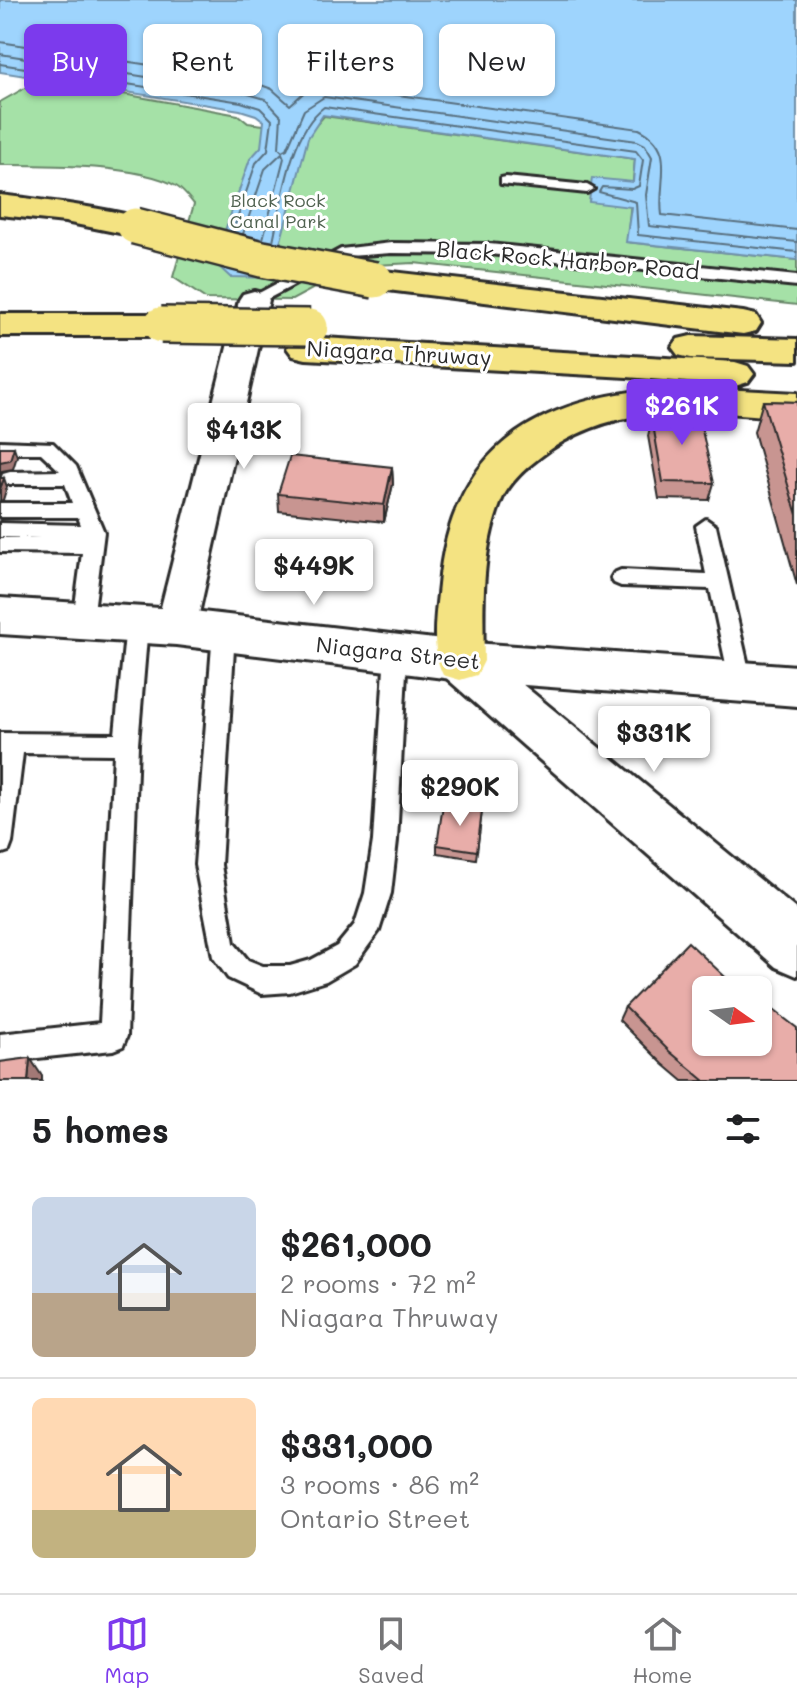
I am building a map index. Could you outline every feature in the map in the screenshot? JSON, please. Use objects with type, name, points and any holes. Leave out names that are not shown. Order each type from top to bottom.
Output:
[{"type":"highway","points":[[0,205],[76,214],[262,259],[375,280],[797,329]]},
{"type":"highway","name":"Niagara Thruway","points":[[0,325],[159,337],[528,335],[707,348],[797,350]]},
{"type":"highway","name":"Niagara Thruway","points":[[0,352],[159,337]]},
{"type":"highway","name":"Niagara Thruway","points":[[308,337],[797,379]]},
{"type":"highway","points":[[460,661],[460,585],[469,534],[479,502],[499,470],[545,430],[571,418],[629,403],[710,399],[797,406]]},
{"type":"main road","name":"Niagara Street","points":[[0,616],[224,632],[460,661],[797,686]]},
{"type":"main road","points":[[460,661],[797,947]]},
{"type":"street","name":"Black Rock Harbor Road","points":[[156,626],[254,300]]},
{"type":"lane","points":[[506,181],[587,189]]},
{"type":"lane","name":"Black Rock Harbor Road","points":[[254,300],[346,252],[391,248],[489,249],[797,281]]},
{"type":"lane","points":[[9,462],[46,447],[66,468],[94,539],[84,621]]},
{"type":"lane","points":[[9,462],[66,468]]},
{"type":"lane","points":[[0,510],[85,510]]},
{"type":"lane","points":[[706,526],[741,683]]},
{"type":"lane","points":[[0,530],[94,539]]},
{"type":"lane","points":[[0,545],[94,539]]},
{"type":"lane","points":[[621,578],[718,582]]},
{"type":"lane","points":[[0,1048],[113,1036],[126,744],[156,626]]},
{"type":"lane","points":[[224,632],[208,865],[222,948],[238,969],[262,980],[290,979],[316,972],[346,955],[366,931],[378,893],[385,841],[396,653]]},
{"type":"lane","points":[[0,843],[6,743],[126,744]]},
{"type":"green space","name":"Black Rock Canal Park","points":[[24,89],[24,96],[127,95],[238,115],[248,123],[311,131],[324,116],[635,159],[627,242],[797,260],[797,305],[414,263],[355,266],[292,300],[206,299],[173,277],[194,204],[186,194],[159,179],[138,173],[65,166],[0,165],[0,102]]},
{"type":"water","points":[[0,0],[797,0],[797,260],[626,242],[631,207],[589,202],[592,178],[633,182],[635,159],[323,115],[308,138],[271,278],[230,277],[214,262],[250,159],[261,147],[264,121],[240,110],[152,96],[262,96],[262,24],[143,24],[143,95],[127,92],[127,24],[24,24],[24,76],[0,72]]},
{"type":"building","points":[[763,401],[797,402],[797,515]]},
{"type":"building","points":[[696,404],[714,483],[663,482],[652,419]]},
{"type":"building","points":[[0,447],[14,447],[10,460],[0,462]]},
{"type":"building","points":[[290,456],[392,467],[384,505],[278,494]]},
{"type":"building","points":[[443,805],[482,811],[477,851],[437,845]]},
{"type":"building","points":[[688,942],[724,976],[692,976],[692,1056],[772,1056],[772,1009],[797,1028],[797,1081],[705,1081],[669,1051],[625,1007]]},
{"type":"building","points":[[30,1058],[28,1081],[0,1081],[0,1062]]}]
